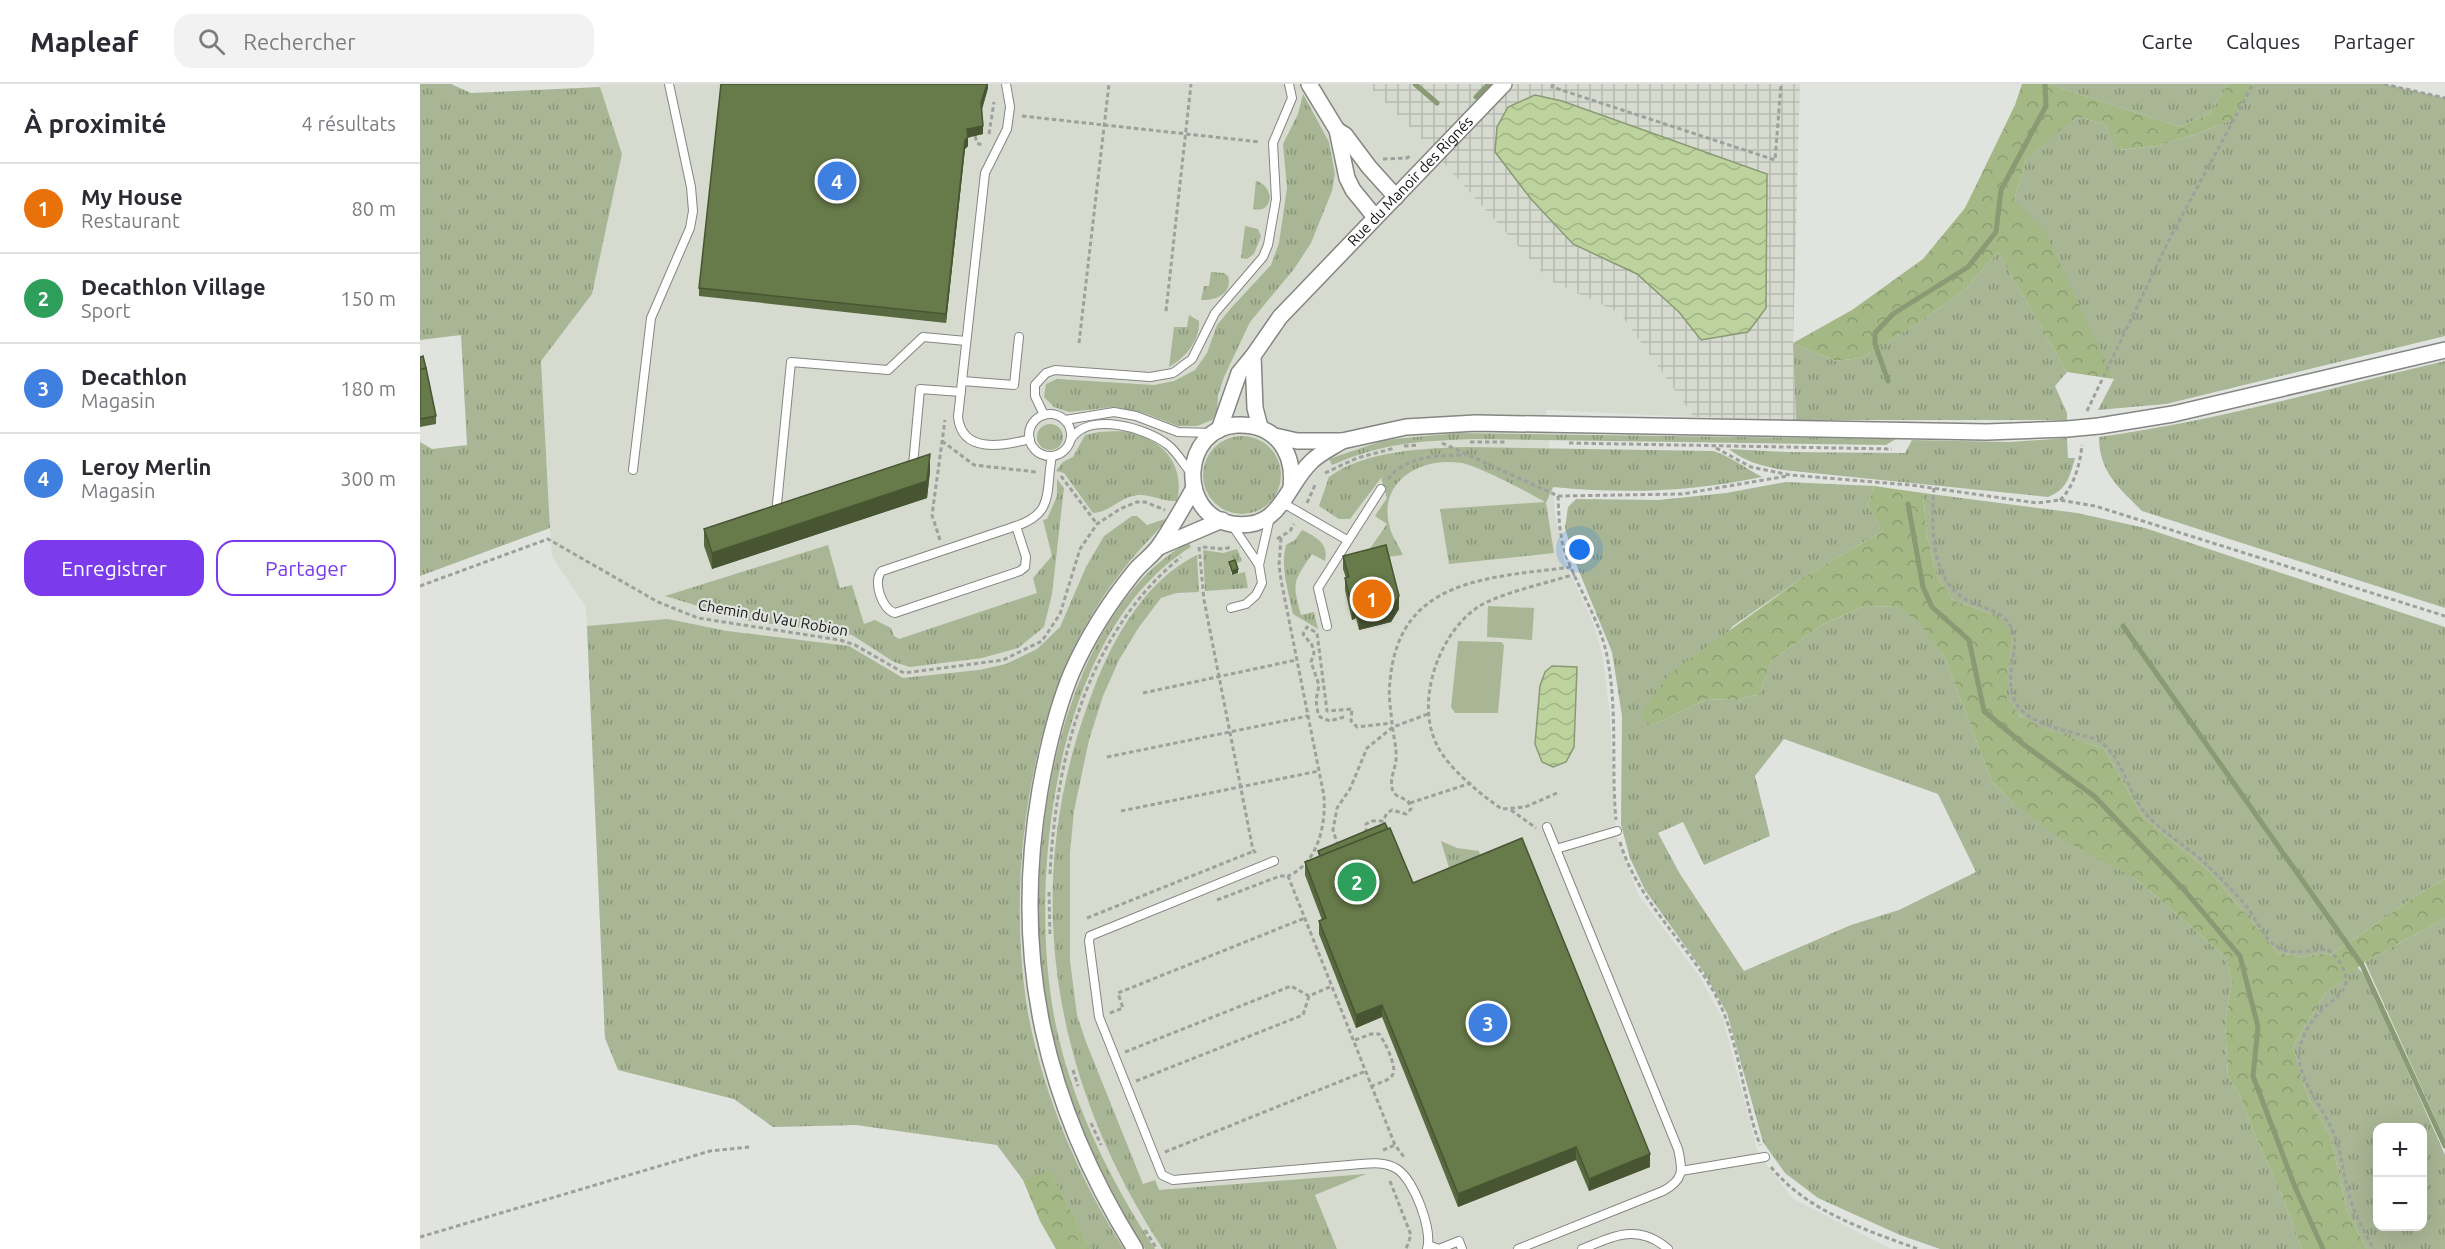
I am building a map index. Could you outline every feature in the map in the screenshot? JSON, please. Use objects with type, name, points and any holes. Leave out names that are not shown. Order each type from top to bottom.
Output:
[{"type":"street","points":[[1309,84],[1337,130],[1347,178],[1360,201],[1375,217]]},
{"type":"street","name":"Rue du Manoir des Rignés","points":[[1216,431],[1239,373],[1280,317],[1504,84]]},
{"type":"street","points":[[1337,130],[1345,135],[1396,197]]},
{"type":"street","points":[[1135,1249],[1091,1169],[1057,1084],[1039,1020],[1031,956],[1030,882],[1036,811],[1051,736],[1072,674],[1101,618],[1117,593],[1159,547],[1177,517],[1193,481],[1194,458],[1202,444],[1216,431],[1232,425],[1246,424],[1260,427],[1275,436],[1297,441],[1342,441],[1406,427],[1476,423],[1987,432],[2067,429],[2173,414],[2445,350]]},
{"type":"street","points":[[1253,356],[1255,408],[1260,427]]},
{"type":"street","points":[[1275,436],[1284,447],[1290,460],[1291,487]]},
{"type":"street","points":[[1159,547],[1191,532],[1226,522],[1252,524],[1271,516],[1283,503],[1291,487],[1312,460],[1342,441]]},
{"type":"street","points":[[1193,481],[1207,511],[1226,522]]},
{"type":"lane","points":[[633,470],[651,318],[690,228],[693,211],[691,187],[669,84]]},
{"type":"lane","points":[[1006,84],[1010,106],[1005,136],[985,173],[958,417],[959,427],[965,437],[972,442],[985,444],[1030,439]]},
{"type":"lane","points":[[1044,415],[1035,396],[1035,385],[1046,373],[1054,370],[1150,377],[1173,373],[1192,359],[1215,314],[1263,256],[1268,245],[1276,199],[1273,143],[1292,98],[1288,84]]},
{"type":"lane","points":[[786,510],[776,514],[792,362],[888,370],[923,337],[966,341]]},
{"type":"lane","points":[[962,381],[1014,385],[1019,337]]},
{"type":"lane","points":[[902,468],[913,465],[920,388],[961,392]]},
{"type":"lane","points":[[1065,420],[1114,412],[1136,416],[1178,432],[1216,431]]},
{"type":"lane","points":[[1071,439],[1070,426],[1059,415],[1044,415],[1034,421],[1030,428],[1030,439],[1034,449],[1040,454],[1052,456],[1065,451],[1077,430],[1111,424],[1126,426],[1158,438],[1170,447],[1193,481]]},
{"type":"lane","points":[[1016,526],[1026,557],[1025,567],[1020,571],[895,613],[886,608],[876,580],[882,571],[1034,519],[1045,506],[1049,492],[1048,473],[1052,456]]},
{"type":"lane","points":[[1327,626],[1318,588],[1382,489]]},
{"type":"lane","points":[[1283,503],[1347,540]]},
{"type":"lane","points":[[1231,608],[1246,604],[1256,595],[1262,583],[1259,565],[1271,516]]},
{"type":"lane","points":[[1226,522],[1259,565]]},
{"type":"lane","points":[[1518,1249],[1663,1191],[1679,1179],[1681,1171],[1677,1149],[1547,827]]},
{"type":"lane","points":[[1556,849],[1617,831]]},
{"type":"lane","points":[[1271,862],[1090,936],[1095,993],[1100,1017],[1162,1175],[1173,1180],[1360,1164],[1385,1164],[1399,1170],[1413,1188],[1429,1232],[1427,1247],[1439,1249],[1459,1241],[1462,1249]]},
{"type":"lane","points":[[1681,1171],[1765,1157]]},
{"type":"lane","points":[[1582,1249],[1636,1232],[1661,1243],[1668,1249]]},
{"type":"path","points":[[1079,343],[1108,84]]},
{"type":"path","points":[[1166,311],[1191,84]]},
{"type":"path","points":[[1554,84],[1552,87],[1775,160],[1781,84]]},
{"type":"path","points":[[2087,408],[2171,236],[2253,84]]},
{"type":"path","points":[[2384,84],[2445,98]]},
{"type":"path","points":[[975,136],[977,143],[984,147],[993,113],[994,98]]},
{"type":"path","points":[[993,113],[1273,143]]},
{"type":"path","points":[[1369,167],[1382,159],[1407,158],[1415,153]]},
{"type":"path","points":[[943,550],[932,515],[945,419],[958,417]]},
{"type":"path","points":[[942,441],[974,465],[1048,473],[1064,478],[1078,501],[1097,524],[1120,509],[1137,502],[1155,505],[1177,517]]},
{"type":"path","points":[[1452,442],[1442,442],[1558,496],[1682,494],[1790,475]]},
{"type":"path","points":[[1463,442],[1515,442]]},
{"type":"path","points":[[1559,443],[1904,449]]},
{"type":"path","points":[[1322,476],[1339,465],[1357,458],[1418,445]]},
{"type":"path","points":[[1715,447],[1751,467],[1790,475],[1934,488],[2037,503],[2060,500],[2095,506],[2445,616]]},
{"type":"path","points":[[1382,489],[1395,470],[1405,463],[1422,458],[1468,454]]},
{"type":"path","points":[[2060,500],[2068,493],[2081,460]]},
{"type":"path","points":[[1191,532],[1199,547],[1204,600],[1254,851],[1271,862],[1280,876],[1288,876],[1310,858],[1320,838],[1325,810],[1281,580],[1279,558],[1281,538],[1290,531],[1302,512],[1316,481]]},
{"type":"path","points":[[1934,488],[1932,516],[1941,571],[1947,583],[1969,601],[2001,615],[2014,633],[2016,644],[2010,676],[2013,702],[2032,719],[2098,740],[2107,746],[2115,755],[2146,813],[2208,865],[2251,912],[2274,945],[2289,951],[2304,952],[2326,949],[2333,953],[2343,970],[2346,983],[2341,992],[2311,1022],[2305,1033],[2299,1057],[2308,1083],[2337,1140],[2354,1212],[2374,1249]]},
{"type":"path","points":[[1558,496],[1561,533],[1571,567],[1598,627],[1607,654],[1614,716],[1617,831],[1636,882],[1716,995],[1727,1020],[1765,1157],[1782,1179],[1816,1206],[1848,1223],[1918,1249]]},
{"type":"path","name":"Chemin du Vau Robion","points":[[420,586],[548,539],[658,602],[698,618],[840,640],[855,645],[904,673],[1003,660],[1042,641],[1060,614],[1080,549],[1097,524]]},
{"type":"path","points":[[1192,549],[1199,547]]},
{"type":"path","points":[[1050,937],[1049,885],[1056,813],[1067,751],[1080,707],[1099,660],[1122,620],[1155,579],[1186,553]]},
{"type":"path","points":[[1471,783],[1410,803],[1396,795],[1392,789],[1396,758],[1389,683],[1394,657],[1406,628],[1419,612],[1443,593],[1469,582],[1571,567]]},
{"type":"path","points":[[1557,793],[1524,807],[1511,810],[1502,809],[1444,756],[1437,746],[1428,714],[1432,682],[1438,661],[1451,637],[1470,615],[1494,600],[1575,574]]},
{"type":"path","points":[[1344,717],[1330,721],[1318,714],[1316,700],[1319,685],[1311,666],[1313,649],[1304,634],[1307,627],[1317,633],[1327,711],[1352,709],[1351,721],[1357,727],[1391,723],[1393,726]]},
{"type":"path","points":[[1143,693],[1296,660]]},
{"type":"path","points":[[1339,846],[1333,830],[1337,808],[1350,789],[1367,748],[1393,726],[1428,714]]},
{"type":"path","points":[[1107,757],[1308,716]]},
{"type":"path","points":[[1121,811],[1319,771]]},
{"type":"path","points":[[1366,835],[1365,827],[1369,822],[1383,821],[1387,813],[1392,810],[1406,814],[1411,809],[1410,803]]},
{"type":"path","points":[[1511,810],[1540,830],[1547,827]]},
{"type":"path","points":[[1320,838],[1322,845]]},
{"type":"path","points":[[1088,918],[1254,851]]},
{"type":"path","points":[[1288,876],[1395,1145],[1406,1159]]},
{"type":"path","points":[[1100,1017],[1123,1008],[1118,993],[1305,918]]},
{"type":"path","points":[[1115,1056],[1291,986],[1309,996]]},
{"type":"path","points":[[1126,1085],[1303,1015],[1309,996],[1332,986]]},
{"type":"path","points":[[1354,1040],[1371,1034],[1379,1034],[1395,1067],[1393,1075],[1387,1080],[1372,1086]]},
{"type":"path","points":[[1071,1065],[1080,1094]]},
{"type":"path","points":[[1155,1156],[1366,1071]]},
{"type":"path","points":[[1090,1120],[1102,1149]]},
{"type":"path","points":[[420,1237],[710,1151],[749,1147]]},
{"type":"path","points":[[1383,1150],[1385,1164],[1411,1235],[1406,1249]]},
{"type":"path","points":[[1142,1224],[1157,1249]]},
{"type":"shaded area","points":[[599,84],[1367,84],[1420,137],[1549,280],[1620,313],[1694,417],[1546,410],[1555,513],[1564,560],[1593,623],[1602,653],[1610,715],[1616,836],[1638,894],[1699,976],[1723,1019],[1758,1153],[1793,1199],[1891,1249],[1056,1249],[1040,1221],[1023,1180],[997,1145],[856,1125],[773,1127],[734,1099],[618,1070],[605,1038],[586,607],[552,557],[541,361],[592,294],[622,155]]},
{"type":"shaded area","points":[[1367,84],[1800,84],[1793,343],[1796,420],[1694,417],[1620,313],[1549,280],[1420,137]]},
{"type":"green space","points":[[420,84],[451,84],[471,93],[600,87],[622,154],[592,294],[541,361],[550,528],[420,576],[420,442],[432,449],[467,445],[461,335],[420,340]]},
{"type":"green space","points":[[2022,84],[2049,84],[2180,127],[2210,113],[2228,84],[2253,84],[2234,119],[2197,134],[2156,146],[2118,150],[2105,124],[2078,117],[2026,160],[2014,200],[2045,232],[2114,379],[2067,372],[1998,252],[1965,290],[1915,325],[1861,358],[1836,361],[1793,343],[1852,310],[1923,259],[1965,208],[2015,105]]},
{"type":"green space","points":[[2049,84],[2228,84],[2210,113],[2180,127]]},
{"type":"green space","points":[[2253,84],[2384,84],[2445,98],[2445,336],[2166,404],[2098,410],[2114,379],[2014,200],[2026,160],[2050,137],[2078,117],[2105,124],[2119,150],[2156,146],[2197,134],[2234,119]]},
{"type":"green space","points":[[1303,94],[1329,142],[1335,174],[1332,191],[1311,243],[1294,269],[1250,322],[1224,377],[1218,395],[1217,412],[1212,420],[1197,426],[1178,426],[1144,413],[1114,407],[1069,412],[1054,407],[1044,397],[1046,384],[1057,379],[1154,385],[1174,381],[1195,370],[1207,353],[1217,325],[1271,265],[1279,243],[1287,188],[1283,144],[1298,114]]},
{"type":"green space","points":[[1256,181],[1266,188],[1270,199],[1265,207],[1260,209],[1253,209]]},
{"type":"green space","points":[[1245,226],[1258,229],[1261,236],[1254,254],[1247,259],[1241,258]]},
{"type":"green space","points":[[1998,252],[2067,372],[2055,386],[2067,413],[2067,420],[1796,420],[1793,343],[1836,361],[1861,358],[1915,325],[1965,290]]},
{"type":"green space","points":[[1211,272],[1224,273],[1228,276],[1228,287],[1222,295],[1201,300],[1204,286],[1209,286]]},
{"type":"green space","points":[[1189,315],[1199,321],[1197,335],[1186,354],[1169,367],[1174,327],[1187,327]]},
{"type":"green space","points":[[2445,361],[2445,608],[2142,511],[2112,478],[2102,460],[2099,437],[2230,413]]},
{"type":"green space","points":[[1050,424],[1059,428],[1063,437],[1059,446],[1050,450],[1041,446],[1037,437],[1041,428]]},
{"type":"green space","points":[[1099,432],[1132,433],[1154,442],[1163,449],[1175,467],[1178,478],[1177,501],[1138,495],[1093,513],[1064,473],[1056,471],[1063,462],[1073,457],[1085,435]]},
{"type":"green space","points":[[1458,433],[1896,439],[1886,445],[1477,439],[1386,447],[1332,465],[1329,459],[1385,440]]},
{"type":"green space","points":[[1242,436],[1257,439],[1274,453],[1281,475],[1278,490],[1264,507],[1242,514],[1227,511],[1210,497],[1203,475],[1206,460],[1220,443]]},
{"type":"green space","points":[[2067,438],[2068,458],[2075,458],[2071,471],[2064,486],[2048,497],[1783,470],[1747,460],[1729,449],[1905,453],[1912,440],[2009,442]]},
{"type":"green space","points":[[1466,447],[1713,451],[1762,477],[1683,489],[1632,491],[1553,487],[1546,503],[1554,553],[1449,564],[1440,509],[1545,502],[1504,480],[1469,465],[1445,462],[1429,464],[1415,469],[1403,478],[1394,488],[1389,501],[1388,517],[1392,534],[1403,555],[1362,560],[1387,524],[1375,516],[1387,498],[1381,478],[1350,519],[1339,519],[1319,506],[1329,477],[1359,461],[1414,450]]},
{"type":"green space","points":[[1057,479],[1064,488],[1052,594],[1044,627],[1018,648],[982,658],[910,667],[894,662],[852,635],[744,620],[665,596],[828,545],[840,588],[852,585],[864,624],[875,620],[891,628],[894,636],[899,639],[1037,593],[1033,578],[1052,556],[1043,520],[1047,519],[1057,496]]},
{"type":"green space","points":[[1786,482],[1874,486],[1868,506],[1883,531],[1802,578],[1733,626],[1651,726],[1707,699],[1737,700],[1759,694],[1772,660],[1822,625],[1864,606],[1896,607],[1920,622],[1945,658],[1992,782],[2011,801],[2136,879],[2226,957],[2232,983],[2225,1023],[2228,1077],[2239,1093],[2302,1249],[1940,1249],[1900,1235],[1818,1198],[1785,1173],[1763,1142],[1727,1013],[1703,971],[1645,890],[1630,858],[1621,825],[1622,716],[1612,652],[1574,559],[1565,528],[1568,507],[1576,499],[1659,500],[1726,493]],"holes":[[[1784,739],[1938,794],[1976,872],[1899,910],[1851,925],[1744,971],[1680,874],[1658,833],[1683,822],[1704,865],[1770,836],[1755,776]]]},
{"type":"green space","points":[[1874,486],[1923,493],[1927,536],[1937,577],[1953,600],[1991,614],[2007,624],[2013,638],[2007,672],[2007,699],[2020,716],[2045,729],[2104,749],[2143,817],[2209,871],[2278,953],[2302,957],[2325,953],[2331,955],[2417,895],[2445,879],[2445,918],[2365,962],[2325,993],[2293,1046],[2307,1095],[2331,1138],[2347,1211],[2367,1249],[2302,1249],[2239,1093],[2228,1077],[2225,1023],[2232,983],[2226,957],[2136,879],[2060,838],[2011,801],[1992,782],[1945,658],[1919,622],[1896,607],[1864,606],[1822,625],[1772,660],[1759,694],[1737,700],[1707,699],[1651,726],[1640,715],[1669,674],[1802,578],[1883,531],[1868,506]]},
{"type":"green space","points":[[1923,493],[2077,513],[2145,528],[2445,627],[2445,879],[2417,895],[2331,955],[2325,953],[2302,957],[2278,953],[2209,871],[2143,817],[2104,749],[2049,731],[2022,717],[2012,708],[2007,698],[2006,684],[2013,638],[1991,614],[1953,600],[1937,577],[1927,536]]},
{"type":"green space","points":[[1132,516],[1137,516],[1147,525],[1168,518],[1135,555],[1104,596],[1078,640],[1064,671],[1050,709],[1030,791],[1024,833],[1020,919],[1026,1001],[1040,1065],[1076,1161],[1124,1249],[1091,1249],[1050,1172],[1023,1180],[997,1145],[856,1125],[773,1127],[734,1099],[618,1070],[605,1038],[587,626],[668,619],[727,631],[849,646],[903,678],[979,670],[1006,664],[1037,649],[1060,627],[1086,567],[1104,536]]},
{"type":"green space","points":[[1302,530],[1320,541],[1326,555],[1325,561],[1312,554],[1296,583],[1296,595],[1301,615],[1314,612],[1318,629],[1293,614],[1286,580],[1284,553],[1286,545],[1295,540]]},
{"type":"green space","points":[[1188,542],[1191,547],[1145,586],[1108,636],[1081,696],[1062,762],[1050,830],[1045,898],[1047,963],[1055,1021],[1062,1051],[1094,1140],[1138,1223],[1155,1249],[1145,1249],[1113,1193],[1084,1132],[1071,1100],[1052,1037],[1040,954],[1039,898],[1042,840],[1051,781],[1065,724],[1084,670],[1110,621],[1142,579]]},
{"type":"green space","points":[[1237,549],[1242,561],[1229,566],[1232,575],[1245,572],[1248,588],[1205,591],[1203,550],[1223,553]]},
{"type":"green space","points":[[1197,555],[1199,592],[1176,593],[1161,598],[1139,627],[1119,660],[1103,696],[1089,740],[1074,811],[1070,852],[1070,961],[1077,1015],[1143,1184],[1155,1180],[1159,1190],[1366,1174],[1315,1195],[1337,1249],[1163,1249],[1124,1184],[1094,1116],[1071,1047],[1058,977],[1053,905],[1057,833],[1071,761],[1094,688],[1122,630],[1147,594],[1162,579]]},
{"type":"green space","points":[[1488,606],[1534,608],[1532,640],[1487,637]]},
{"type":"green space","points":[[1458,641],[1501,642],[1504,645],[1498,713],[1455,713],[1451,707]]},
{"type":"green space","points":[[1441,841],[1457,848],[1479,851],[1482,863],[1451,875]]},
{"type":"green space","points":[[2445,918],[2445,1140],[2365,962]]},
{"type":"green space","points":[[2357,967],[2365,975],[2445,1155],[2445,1249],[2367,1249],[2347,1211],[2331,1138],[2307,1095],[2293,1046],[2325,993]]},
{"type":"green space","points":[[1050,1171],[1091,1249],[1056,1249],[1040,1221],[1023,1180]]},
{"type":"water","points":[[1535,95],[1562,101],[1767,174],[1766,308],[1748,332],[1701,340],[1679,312],[1637,274],[1573,244],[1531,199],[1495,152],[1497,127],[1508,107]]},
{"type":"water","points":[[1552,666],[1577,667],[1574,747],[1566,762],[1553,767],[1542,762],[1535,744],[1540,686],[1545,672]]},
{"type":"building","points":[[721,84],[987,84],[981,103],[983,126],[967,129],[968,137],[965,140],[946,314],[699,288]]},
{"type":"building","points":[[423,356],[426,368],[420,370],[420,357]]},
{"type":"building","points":[[426,368],[436,416],[420,419],[420,370]]},
{"type":"building","points":[[930,454],[927,481],[712,553],[704,529]]},
{"type":"building","points":[[1386,545],[1399,596],[1391,610],[1359,618],[1356,606],[1352,607],[1345,578],[1349,577],[1343,556]]},
{"type":"building","points":[[1235,560],[1238,569],[1232,571],[1229,562]]},
{"type":"building","points":[[1385,823],[1388,829],[1320,856],[1318,851]]},
{"type":"building","points":[[1390,828],[1413,883],[1522,838],[1650,1154],[1589,1179],[1576,1147],[1458,1194],[1382,1005],[1356,1015],[1319,921],[1326,918],[1305,862]]},
{"type":"waterway","points":[[1415,84],[1437,103]]},
{"type":"waterway","points":[[1476,97],[1489,84]]},
{"type":"waterway","points":[[1888,381],[1875,344],[1875,333],[1893,314],[1968,267],[1996,232],[2001,190],[2046,106],[2045,84]]},
{"type":"waterway","points":[[1908,504],[1923,587],[1932,607],[1969,640],[1984,711],[2023,744],[2094,796],[2185,891],[2240,956],[2258,1027],[2253,1076],[2295,1187],[2323,1249]]},
{"type":"waterway","points":[[2123,626],[2362,965],[2445,1146]]},
{"type":"place","name":"Leroy Merlin","points":[[837,181]]},
{"type":"place","name":"My House","points":[[1372,599]]},
{"type":"place","name":"Decathlon Village","points":[[1357,882]]},
{"type":"place","name":"Decathlon","points":[[1488,1023]]}]
